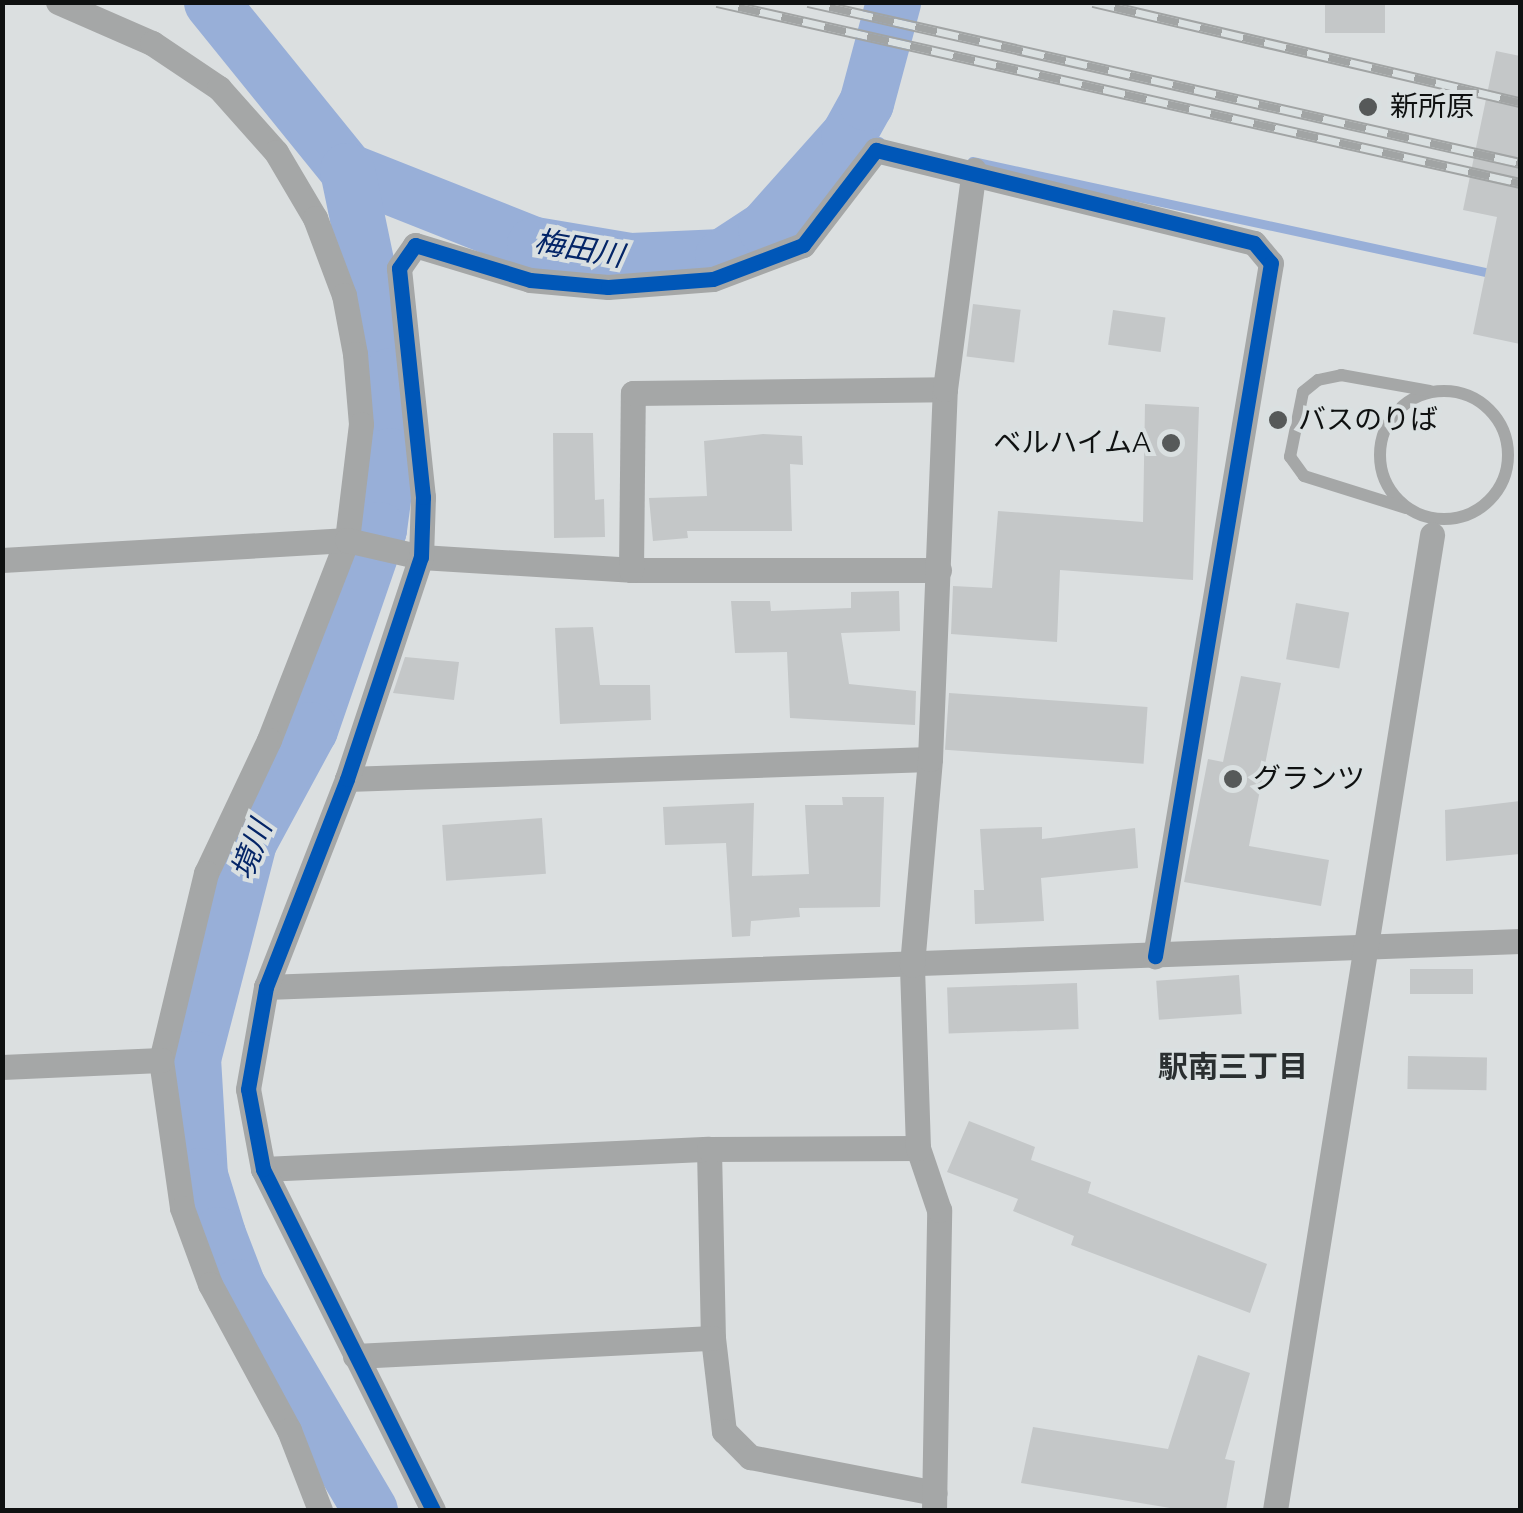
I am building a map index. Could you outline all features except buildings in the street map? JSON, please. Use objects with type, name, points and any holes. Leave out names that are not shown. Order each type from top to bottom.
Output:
[{"type":"street","points":[[58,2],[152,43],[218,88],[276,152],[316,218],[344,295],[355,354],[360,424],[347,540],[269,740],[206,873],[161,1060],[182,1208],[210,1284],[289,1430],[320,1510]]},
{"type":"street","points":[[433,1510],[263,1169],[248,1090],[266,987],[347,779],[422,557],[423,497],[399,268],[415,245],[530,280],[608,286],[713,279],[803,245],[876,150],[974,170],[1254,243],[1271,263],[1155,956]]},
{"type":"street","points":[[710,1149],[713,1338],[724,1432],[750,1458],[934,1502],[938,1210],[918,1148],[912,965],[930,759],[945,389],[974,170]]},
{"type":"street","points":[[631,570],[633,393],[945,389]]},
{"type":"street","points":[[1275,1510],[1440,527]]},
{"type":"street","points":[[2,560],[347,540],[422,557],[631,570],[938,570]]},
{"type":"street","points":[[347,779],[930,759]]},
{"type":"street","points":[[266,987],[1520,941]]},
{"type":"street","points":[[2,1067],[161,1060]]},
{"type":"street","points":[[263,1169],[710,1149],[918,1148]]},
{"type":"street","points":[[356,1356],[713,1338]]},
{"type":"lane","points":[[1342,376],[1434,392],[1456,392],[1484,406],[1503,429],[1508,470],[1493,496],[1469,515],[1440,527],[1411,510],[1304,476],[1290,457],[1303,392],[1318,380],[1342,376]]},
{"type":"lane","points":[[1434,392],[1396,412],[1380,452],[1388,484],[1411,510],[1440,527]]},
{"type":"waterway","name":"梅田川","points":[[211,2],[347,170],[534,244],[631,260],[722,256],[765,228],[848,135],[866,103],[893,2]]},
{"type":"waterway","points":[[848,135],[879,141]]},
{"type":"waterway","points":[[972,161],[1494,274]]},
{"type":"waterway","name":"境川","points":[[347,170],[390,375],[389,455],[379,529],[310,729],[249,842],[193,1058],[200,1175],[238,1286],[370,1510]]},
{"type":"railway","points":[[717,2],[1520,183]]},
{"type":"railway","points":[[808,2],[1520,163]]},
{"type":"railway","points":[[1093,2],[1520,102]]},
{"type":"cycle path","points":[[433,1510],[263,1169],[248,1089],[266,987],[347,779],[421,557],[423,497],[399,268],[415,245],[530,280],[608,287],[713,279],[803,245],[876,150],[1254,243],[1271,263],[1155,956]]},
{"type":"place","name":"新所原","points":[[1368,107]]},
{"type":"place","name":"バスのりば","points":[[1278,420]]},
{"type":"place","name":"ベルハイムA","points":[[1171,443]]},
{"type":"place","name":"グランツ","points":[[1233,779]]},
{"type":"district","name":"駅南三丁目","points":[[1233,1067]]}]
